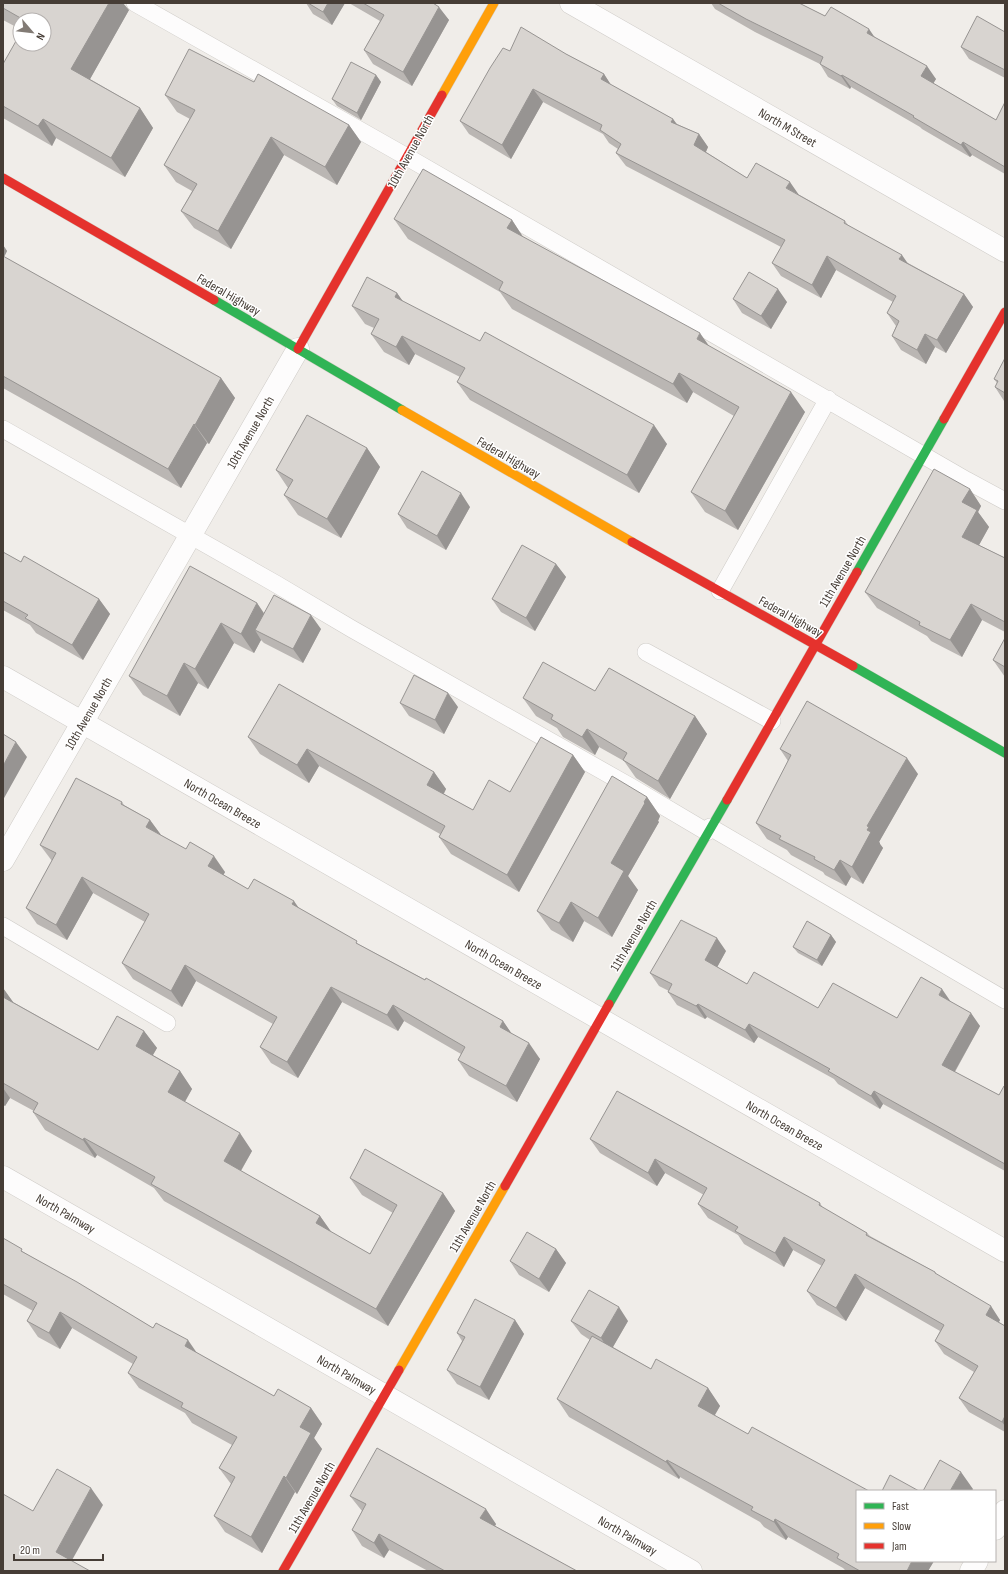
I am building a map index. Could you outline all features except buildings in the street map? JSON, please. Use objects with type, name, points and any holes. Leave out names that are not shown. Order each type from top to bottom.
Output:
[{"type":"main road","name":"10th Avenue North","points":[[298,350],[494,3]]},
{"type":"main road","name":"Federal Highway","points":[[3,178],[559,501],[1005,753]]},
{"type":"main road","name":"11th Avenue North","points":[[283,1571],[599,1019],[816,645],[1005,312]]},
{"type":"street","name":"North M Street","points":[[571,3],[1005,251]]},
{"type":"street","name":"10th Avenue North","points":[[3,860],[298,350]]},
{"type":"street","name":"North Ocean Breeze","points":[[3,677],[1005,1251]]},
{"type":"street","name":"North Palmway","points":[[3,1177],[691,1571]]},
{"type":"street","points":[[996,1527],[1005,1511]]},
{"type":"street","points":[[971,1571],[976,1562]]},
{"type":"lane","points":[[135,3],[407,157],[924,454],[966,480],[1005,501]]},
{"type":"lane","points":[[720,591],[828,400]]},
{"type":"lane","points":[[3,429],[276,584],[352,629],[631,787],[709,829],[1005,1000]]},
{"type":"lane","points":[[646,652],[772,721]]},
{"type":"lane","points":[[3,926],[167,1023]]},
{"type":"traffic: fast","points":[[214,300],[402,410]]},
{"type":"traffic: fast","points":[[857,572],[944,419]]},
{"type":"traffic: fast","points":[[853,666],[1005,753]]},
{"type":"traffic: fast","points":[[609,1004],[727,800]]},
{"type":"traffic: slow","points":[[442,95],[494,3]]},
{"type":"traffic: slow","points":[[402,410],[632,542]]},
{"type":"traffic: slow","points":[[399,1370],[505,1186]]},
{"type":"traffic: jam","points":[[298,349],[442,95]]},
{"type":"traffic: jam","points":[[3,178],[214,300]]},
{"type":"traffic: jam","points":[[944,419],[1005,312]]},
{"type":"traffic: jam","points":[[632,542],[853,666]]},
{"type":"traffic: jam","points":[[727,800],[857,572]]},
{"type":"traffic: jam","points":[[505,1186],[609,1004]]},
{"type":"traffic: jam","points":[[283,1571],[399,1370]]}]
